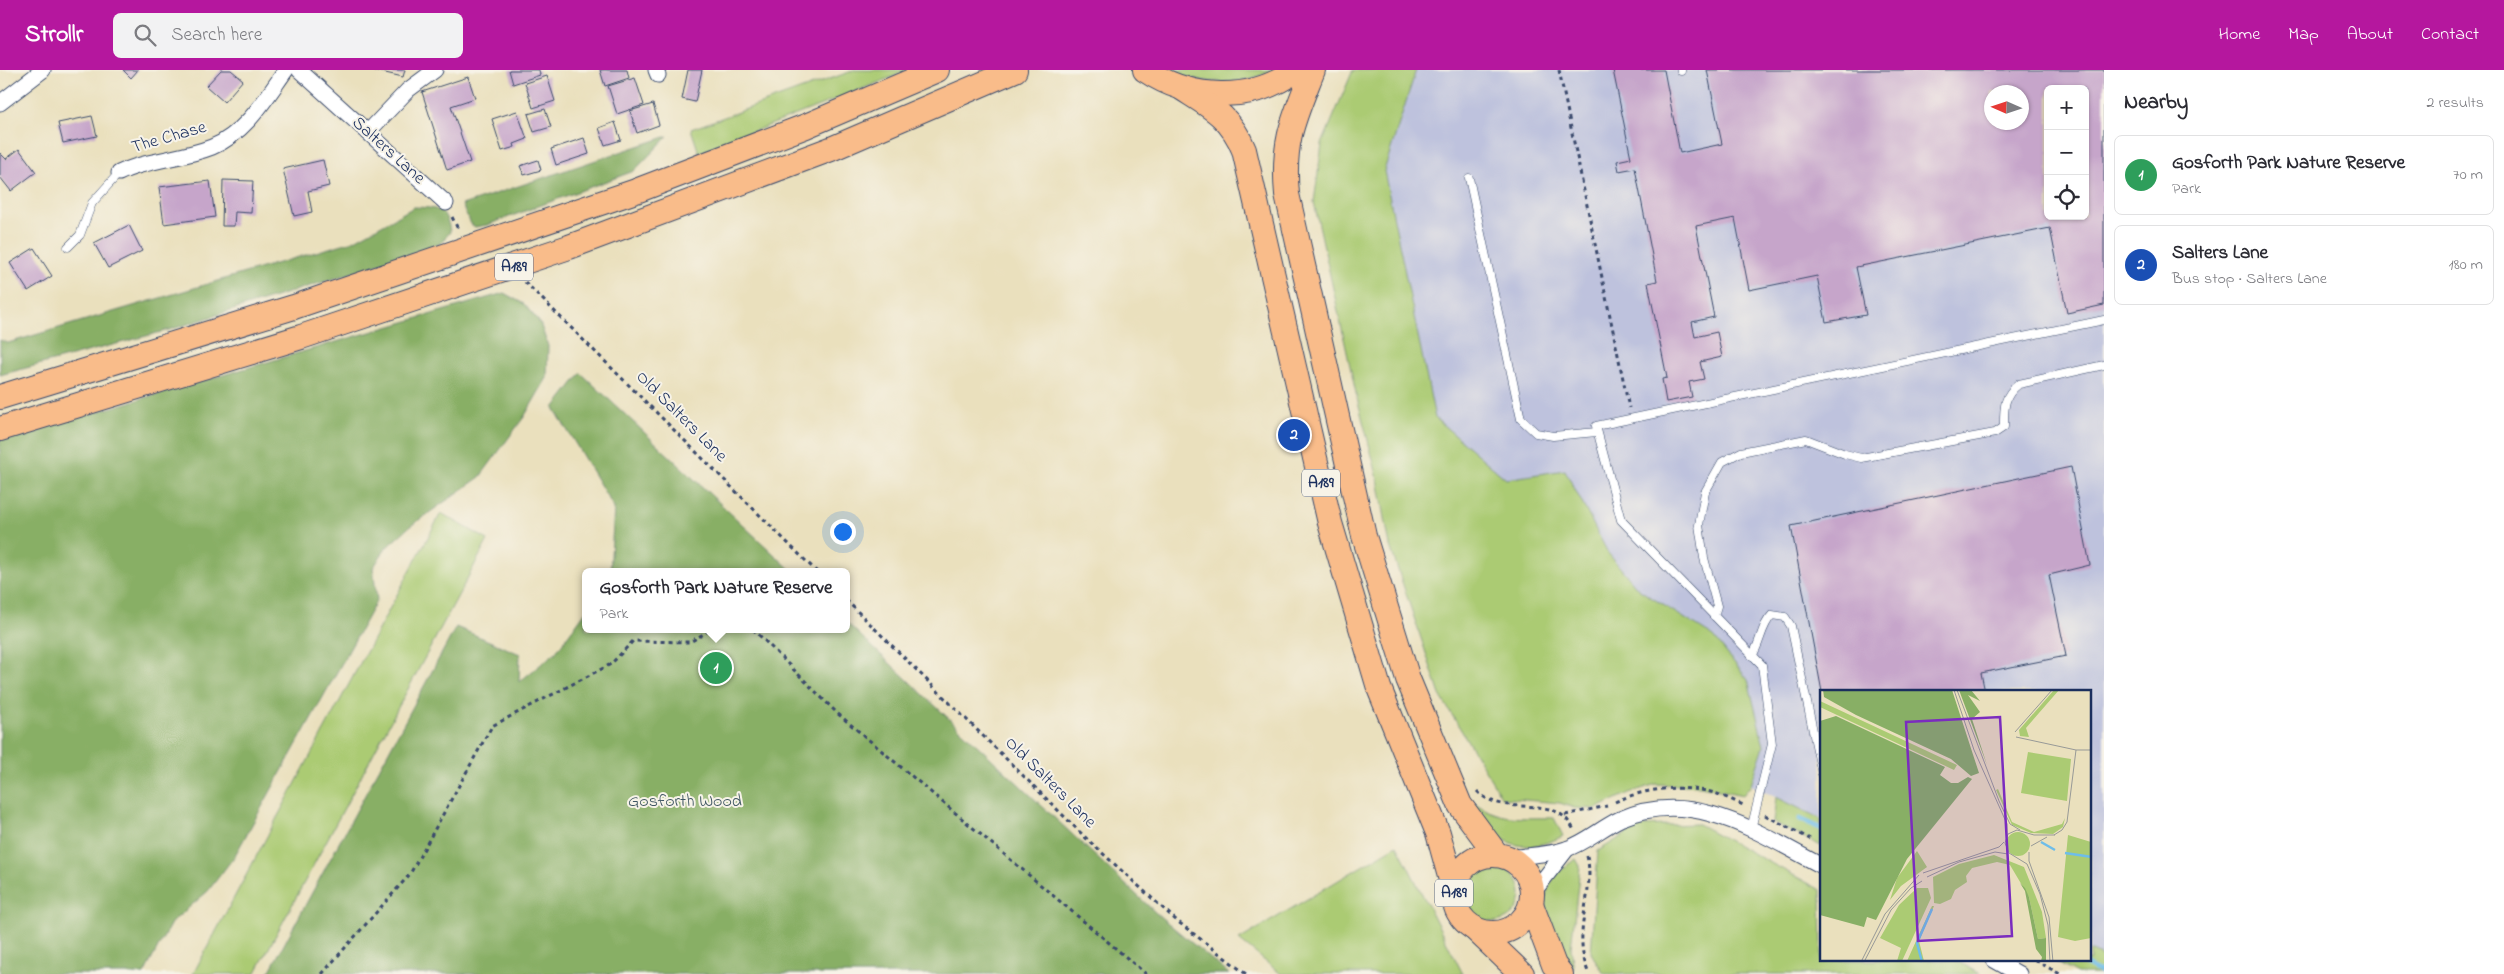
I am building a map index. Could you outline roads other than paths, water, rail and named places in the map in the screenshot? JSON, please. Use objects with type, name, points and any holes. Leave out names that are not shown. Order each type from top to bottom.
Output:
[{"type":"main road","name":"A189","points":[[0,397],[294,307],[617,197],[806,126],[937,70]]},
{"type":"main road","name":"A189","points":[[0,428],[301,338],[561,250],[831,149],[1015,70]]},
{"type":"main road","name":"A189","points":[[1145,70],[1183,89],[1217,111],[1230,123],[1244,150],[1330,522],[1379,688],[1438,834],[1454,891],[1456,908],[1465,921],[1522,974]]},
{"type":"main road","name":"A189","points":[[1183,89],[1205,94],[1249,91],[1270,85],[1296,70]]},
{"type":"main road","name":"A189","points":[[1313,70],[1292,123],[1286,145],[1287,194],[1364,536],[1408,679],[1460,805],[1504,856],[1526,872],[1530,881],[1531,899],[1554,965],[1561,974]]},
{"type":"main road","name":"A189","points":[[1454,891],[1456,880],[1466,865],[1481,856],[1504,856]]},
{"type":"main road","name":"A189","points":[[1474,928],[1487,932],[1499,932],[1510,929],[1520,922],[1531,899]]},
{"type":"street","points":[[0,104],[43,70]]},
{"type":"street","name":"The Chase","points":[[119,173],[136,165],[212,147],[225,140],[251,119],[286,70]]},
{"type":"street","name":"Salters Lane","points":[[299,70],[446,203]]},
{"type":"street","points":[[368,132],[408,90],[435,70]]},
{"type":"street","points":[[1504,856],[1566,849],[1620,819],[1668,807],[1705,810],[1751,828],[1820,865]]},
{"type":"street","points":[[1531,899],[1566,849]]},
{"type":"street","points":[[1998,962],[2019,974]]},
{"type":"lane","points":[[68,247],[80,235],[92,203],[119,173]]},
{"type":"lane","points":[[1469,178],[1521,418],[1536,433],[1553,436],[1597,432]]},
{"type":"lane","points":[[1751,828],[1772,744],[1762,665],[1621,520],[1596,426],[2104,320]]},
{"type":"lane","points":[[1714,616],[1717,606],[1704,558],[1699,525],[1705,492],[1722,462],[1742,452],[1806,439],[1861,458],[1995,433],[2004,426],[2004,401],[2010,390],[2019,384],[2104,365]]},
{"type":"lane","points":[[1752,656],[1757,648],[1765,621],[1772,615],[1785,617],[1791,626],[1820,764]]},
{"type":"waterway","points":[[1800,819],[1820,828]]},
{"type":"waterway","points":[[2081,962],[2104,974]]},
{"type":"place","name":"Salters Lane","points":[[1294,435]]},
{"type":"place","name":"Gosforth Park Nature Reserve","points":[[716,668]]},
{"type":"park label","name":"Gosforth Wood","points":[[685,802]]}]
